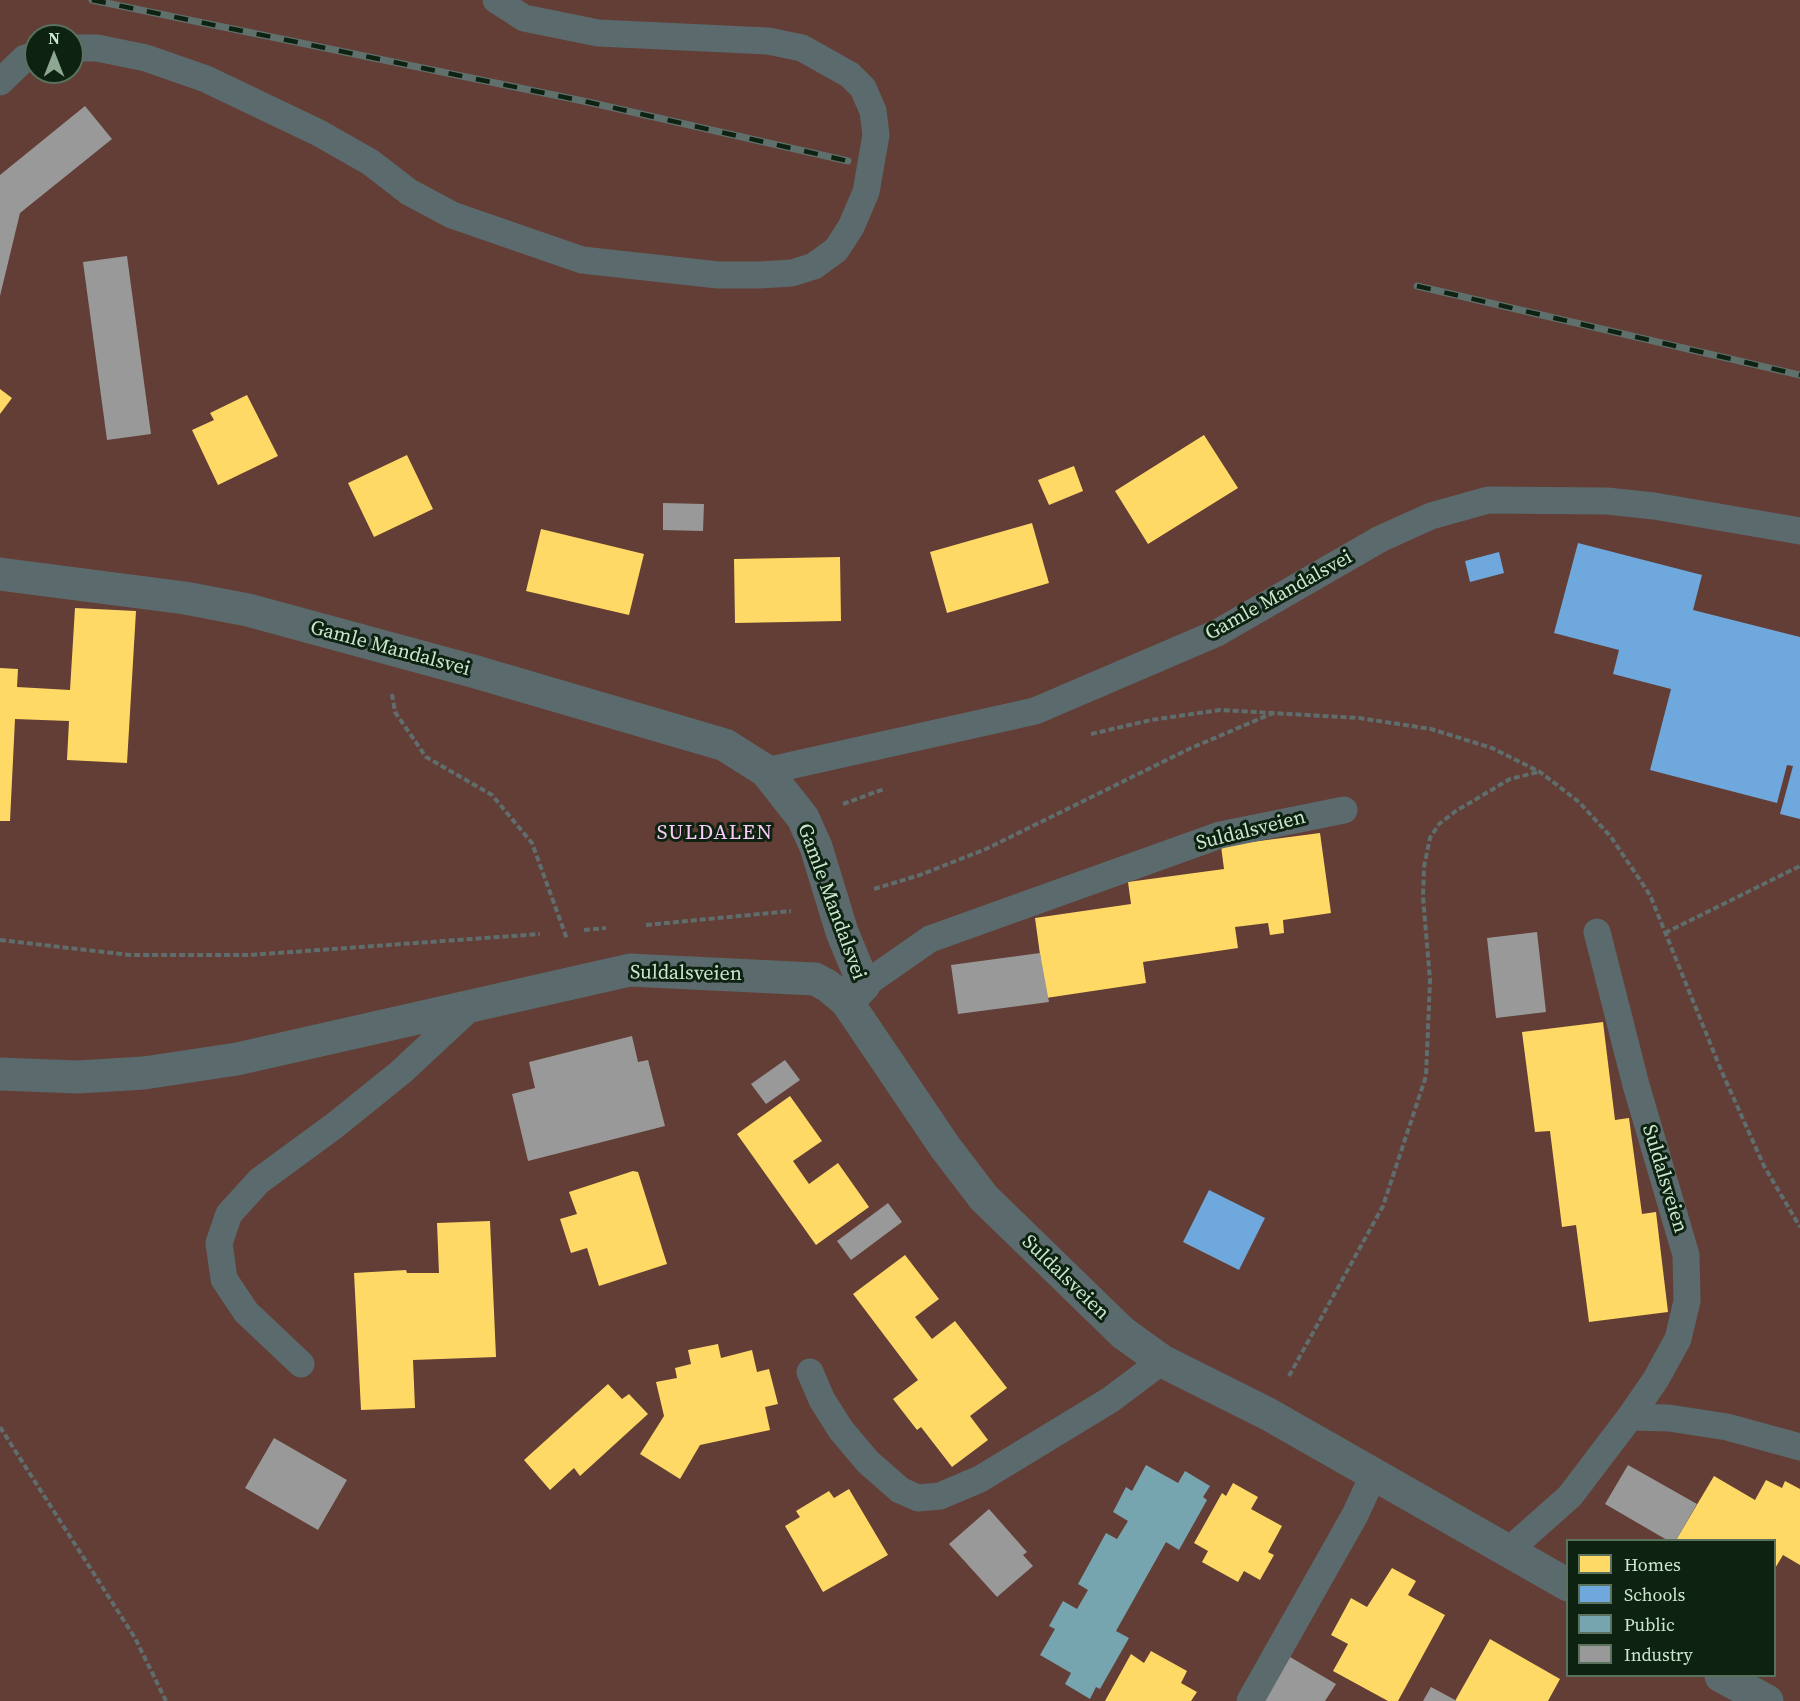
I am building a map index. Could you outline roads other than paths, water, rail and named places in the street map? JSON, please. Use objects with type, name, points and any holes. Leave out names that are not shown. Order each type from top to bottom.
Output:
[{"type":"street","name":"Gamle Mandalsvei","points":[[0,574],[216,604],[381,646],[725,745],[766,771],[803,818],[824,869],[842,932],[856,994]]},
{"type":"street","name":"Suldalsveien","points":[[474,1004],[630,970],[806,978],[856,994],[945,1147],[984,1198],[1123,1333],[1162,1361],[1268,1414],[1566,1584]]},
{"type":"street","points":[[0,1074],[78,1077],[150,1072],[237,1059],[474,1004]]},
{"type":"street","points":[[1723,1677],[1761,1700]]},
{"type":"lane","points":[[84,48],[97,48],[146,58],[206,79],[319,133],[370,162],[409,192],[452,215],[582,260],[718,275],[792,273],[814,266],[836,250],[851,228],[866,192],[876,135],[873,111],[863,88],[826,60],[802,48],[768,41],[598,33],[524,18],[496,0]]},
{"type":"lane","points":[[0,82],[24,59]]},
{"type":"lane","name":"Gamle Mandalsvei","points":[[766,771],[1035,711],[1217,633],[1380,539],[1431,516],[1488,500],[1607,501],[1654,506],[1800,531]]},
{"type":"lane","name":"Suldalsveien","points":[[856,994],[930,939],[1220,835],[1344,810]]},
{"type":"lane","name":"Suldalsveien","points":[[1507,1552],[1570,1496],[1630,1417],[1656,1379],[1678,1338],[1687,1301],[1686,1255],[1636,1085],[1598,932]]},
{"type":"lane","name":"Suldalsveien","points":[[300,1364],[246,1312],[224,1279],[219,1243],[229,1214],[259,1181],[334,1126],[401,1072],[474,1004]]},
{"type":"lane","points":[[810,1372],[822,1400],[842,1430],[868,1462],[900,1490],[918,1498],[940,1496],[980,1479],[1110,1400],[1162,1361]]},
{"type":"lane","points":[[1630,1417],[1670,1418],[1727,1427],[1800,1447]]},
{"type":"lane","points":[[1250,1701],[1355,1515],[1374,1474]]},
{"type":"railway","points":[[92,0],[588,102],[848,161]]},
{"type":"railway","points":[[1417,286],[1800,375]]},
{"type":"district","name":"SULDALEN","points":[[715,834]]}]
